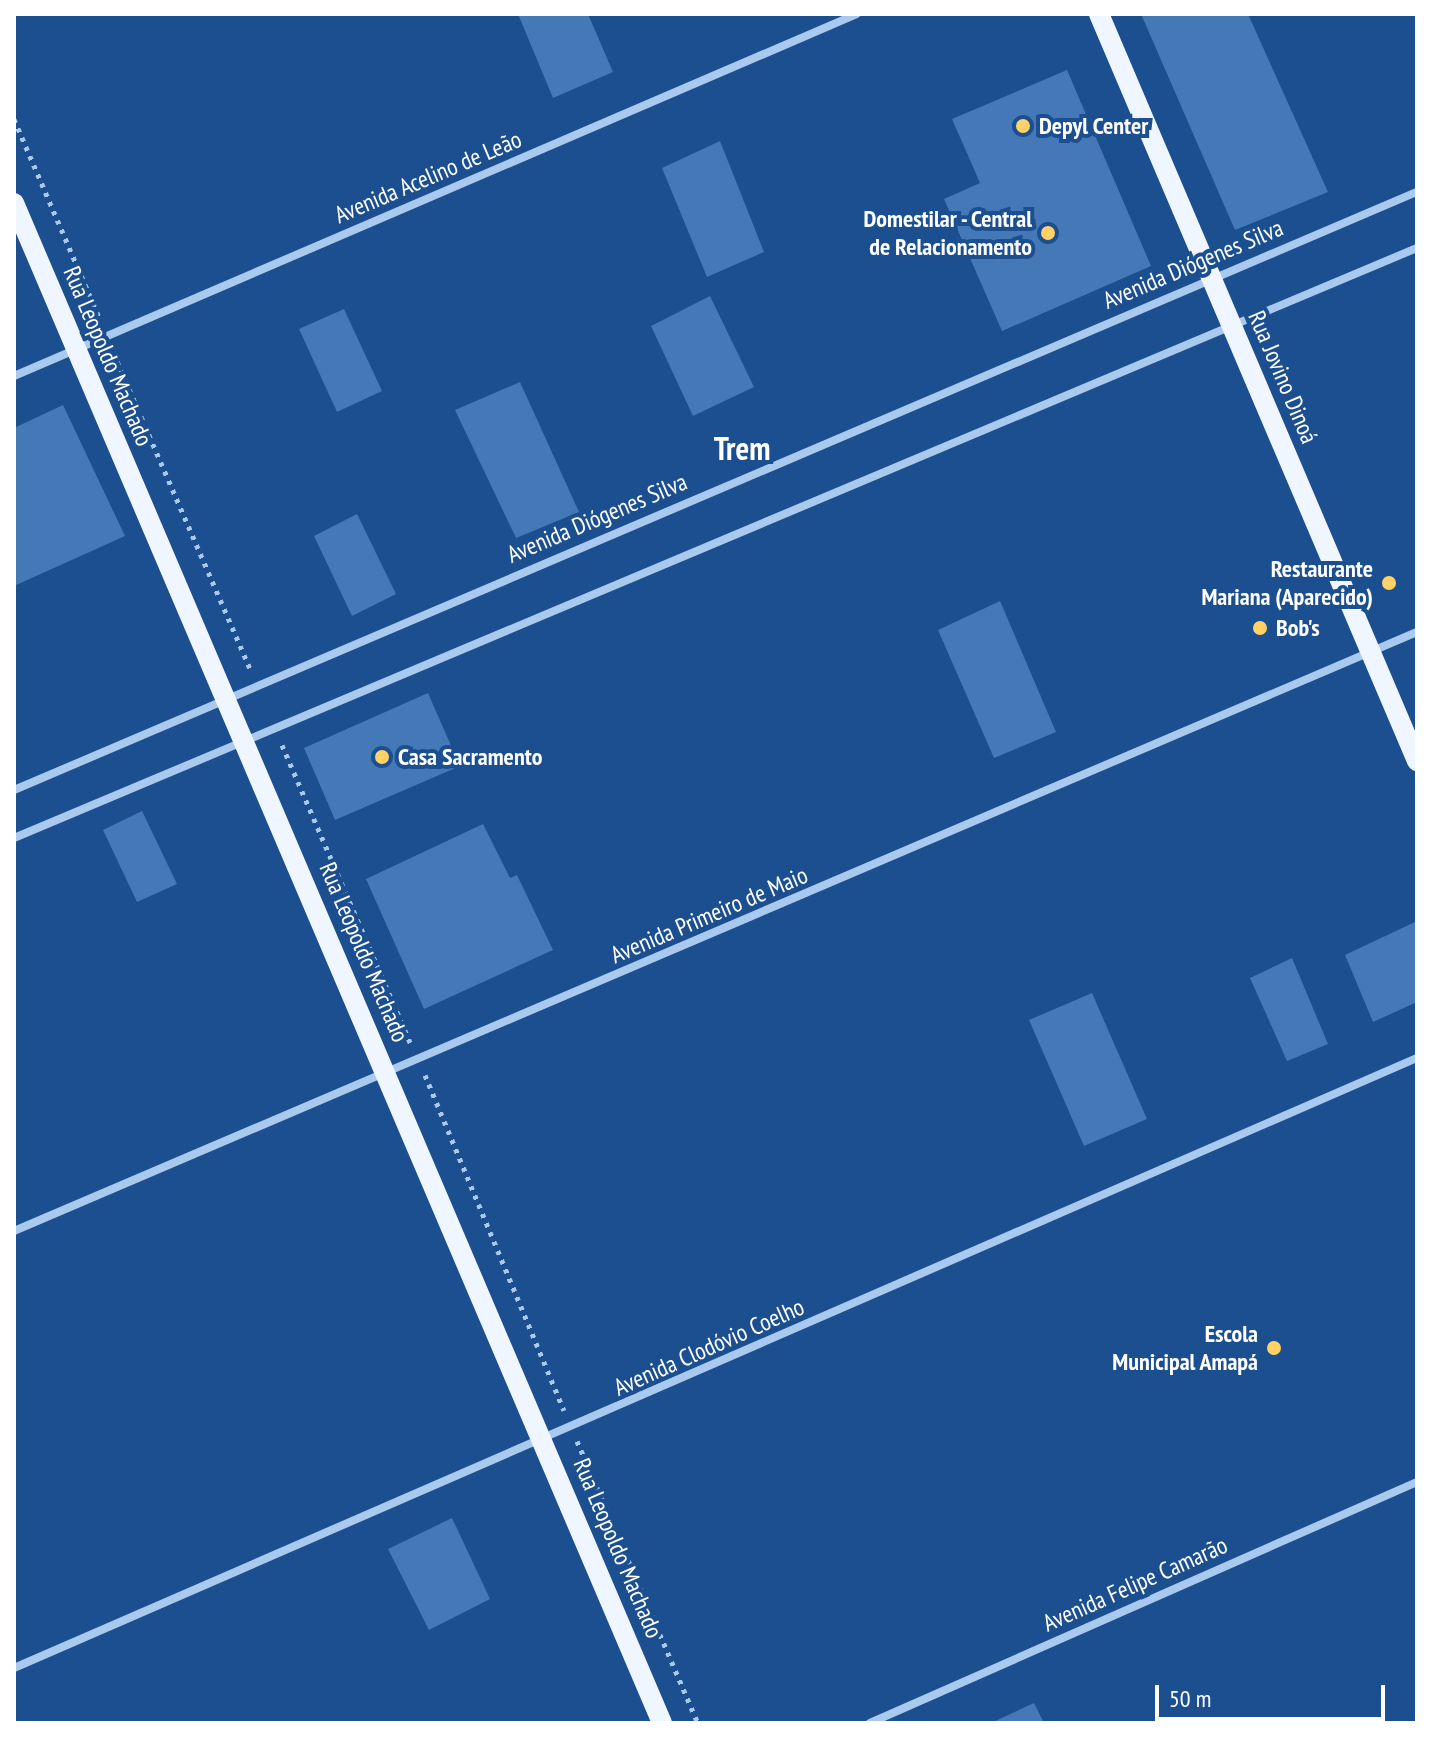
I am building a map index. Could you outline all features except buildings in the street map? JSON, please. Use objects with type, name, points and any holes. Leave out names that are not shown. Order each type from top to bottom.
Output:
[{"type":"main road","name":"Rua Jovino Dinoá","points":[[1099,14],[1417,761]]},
{"type":"main road","name":"Rua Leopoldo Machado","points":[[14,203],[545,1440],[662,1723]]},
{"type":"street","name":"Avenida Acelino de Leão","points":[[14,376],[857,14]]},
{"type":"street","name":"Avenida Diógenes Silva","points":[[14,790],[1417,192]]},
{"type":"street","points":[[14,838],[1234,328],[1417,248]]},
{"type":"street","name":"Avenida Primeiro de Maio","points":[[14,1231],[419,1061],[1417,632]]},
{"type":"street","name":"Avenida Clodóvio Coelho","points":[[14,1668],[572,1429],[1417,1058]]},
{"type":"street","name":"Avenida Felipe Camarão","points":[[870,1723],[1417,1482]]},
{"type":"path","points":[[14,119],[256,685]]},
{"type":"path","points":[[275,729],[419,1061],[698,1723]]},
{"type":"place","name":"Depyl Center","points":[[1023,126]]},
{"type":"place","name":"Domestilar - Central de Relacionamento","points":[[1048,233]]},
{"type":"place","name":"Restaurante Mariana (Aparecido)","points":[[1389,583]]},
{"type":"place","name":"Bob's","points":[[1260,628]]},
{"type":"place","name":"Casa Sacramento","points":[[382,757]]},
{"type":"place","name":"Escola Municipal Amapá","points":[[1274,1348]]},
{"type":"district","name":"Trem","points":[[742,448]]}]
